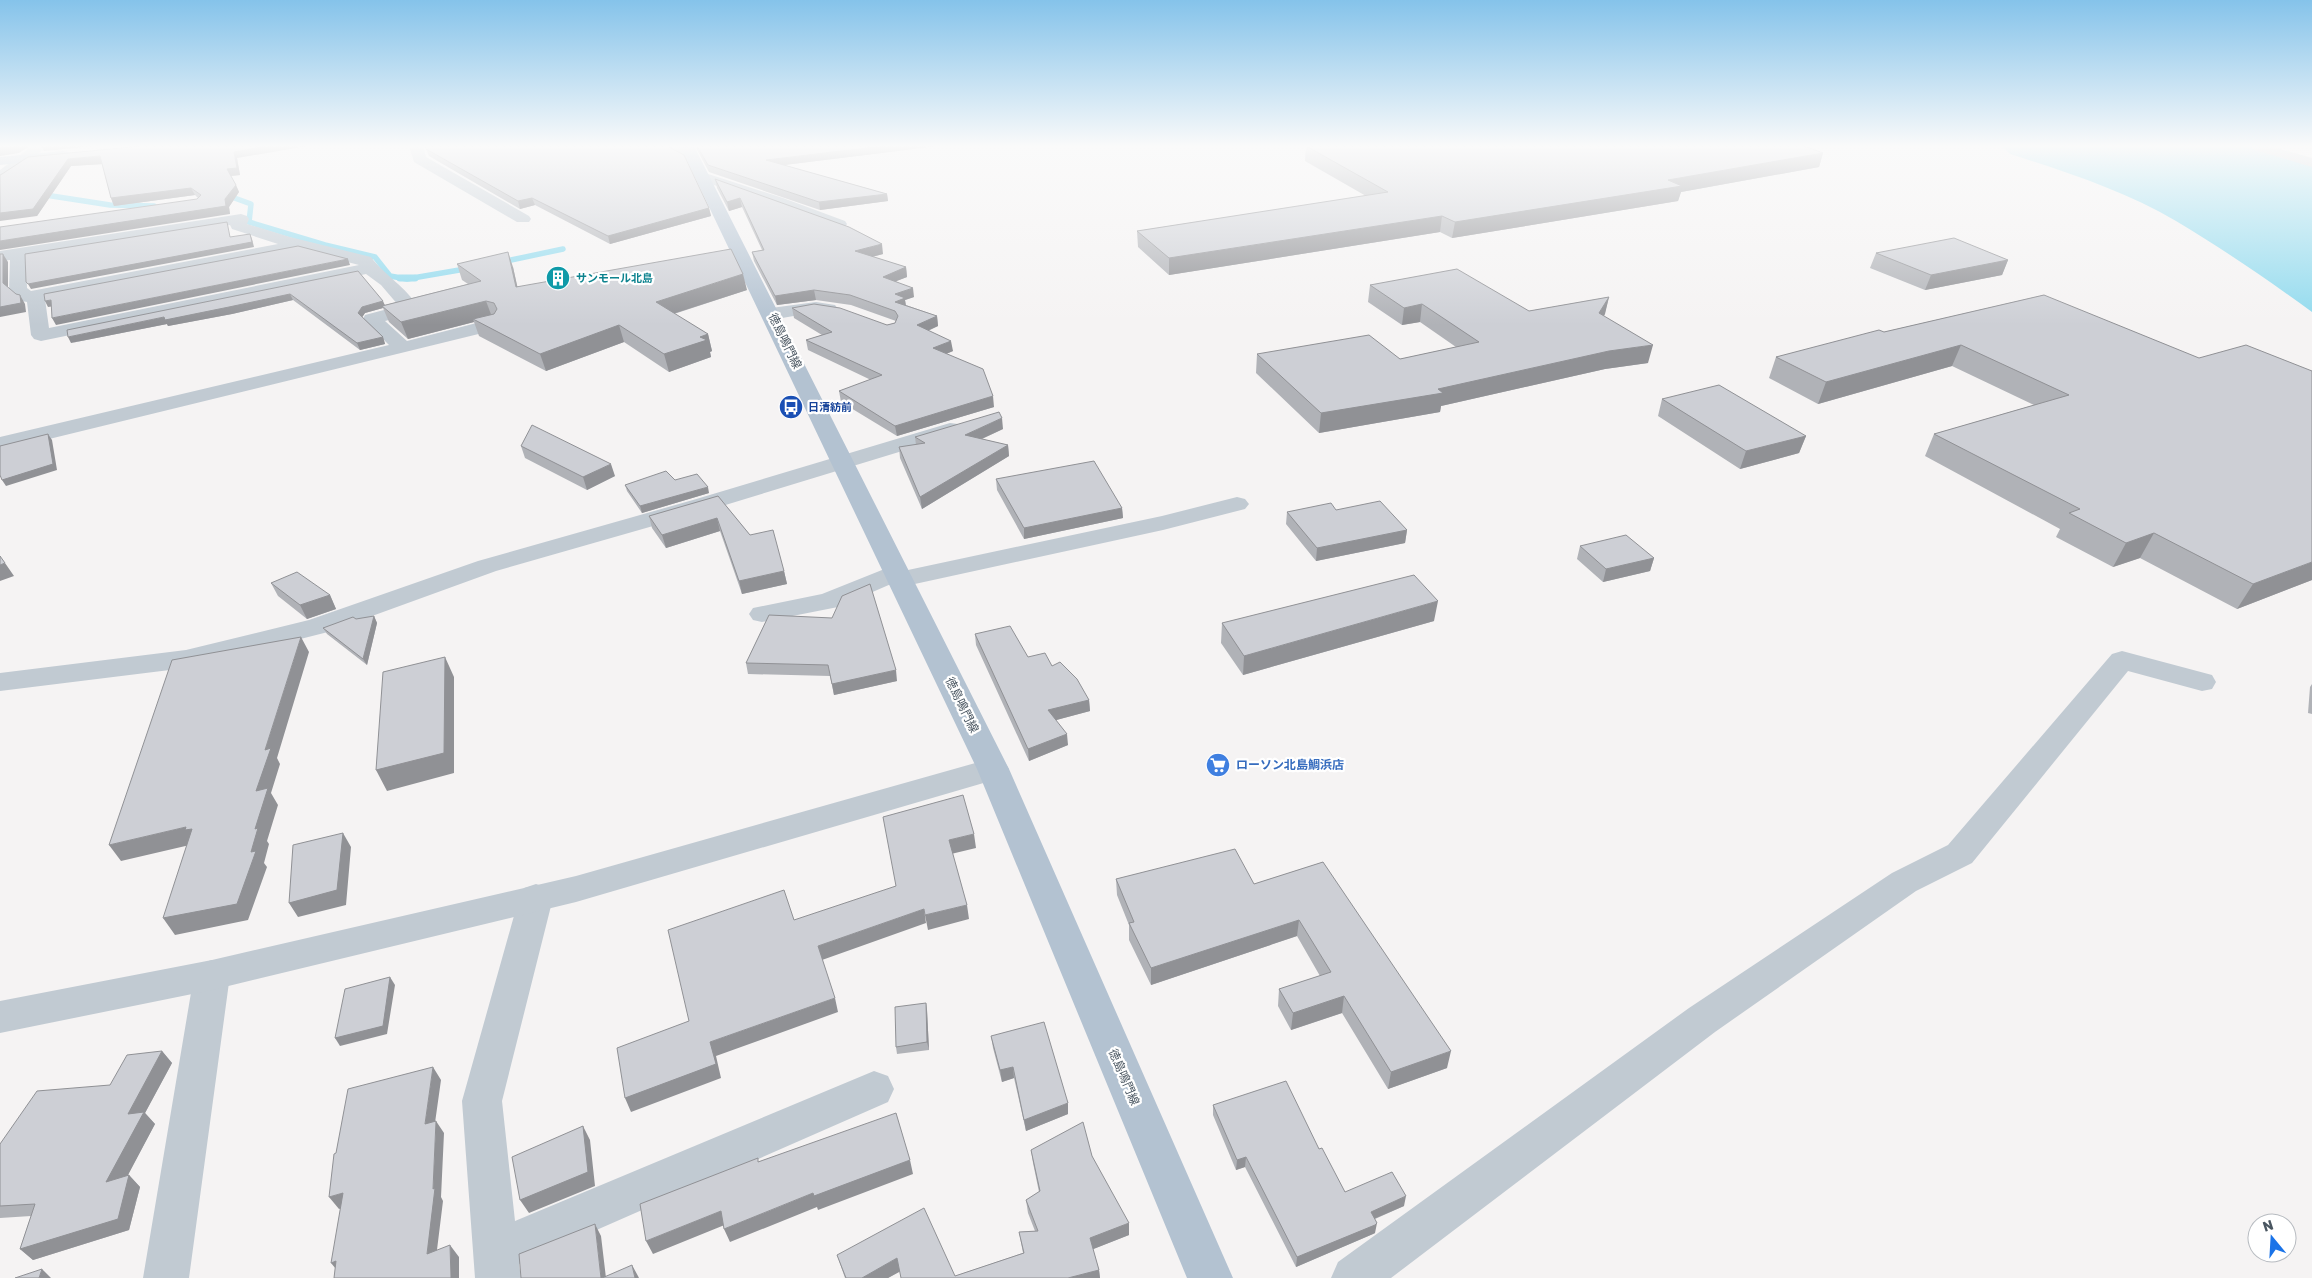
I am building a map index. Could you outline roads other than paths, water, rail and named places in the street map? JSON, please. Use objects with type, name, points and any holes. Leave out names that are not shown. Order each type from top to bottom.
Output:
[{"type":"main road","name":"徳島鳴門線","points":[[713,206],[771,314],[993,769],[1210,1278]]},
{"type":"street","points":[[501,206],[524,219]]},
{"type":"street","points":[[792,206],[849,228]]},
{"type":"street","points":[[0,256],[240,219],[238,226],[300,245],[365,261],[370,268],[404,298],[410,309],[372,319],[403,348]]},
{"type":"street","points":[[28,297],[300,245]]},
{"type":"street","points":[[18,253],[18,290],[28,297],[36,299],[41,335],[370,268]]},
{"type":"street","points":[[387,281],[404,272]]},
{"type":"street","points":[[771,314],[816,307],[845,311]]},
{"type":"street","points":[[0,444],[492,325]]},
{"type":"street","points":[[0,682],[186,659],[318,626],[487,566],[844,462],[975,421]]},
{"type":"street","points":[[762,614],[829,609],[899,575],[1163,523],[1238,504]]},
{"type":"street","points":[[1354,1278],[1702,1020],[1904,882],[1960,854],[2122,660],[2202,682]]},
{"type":"street","points":[[0,1017],[212,975],[576,889],[993,769]]},
{"type":"street","points":[[536,898],[482,1101],[497,1265],[874,1089]]},
{"type":"street","points":[[166,1278],[212,975]]},
{"type":"water","points":[[2148,206],[2312,206],[2312,312],[2228,254]]},
{"type":"waterway","points":[[138,206],[154,206]]},
{"type":"waterway","points":[[251,206],[249,222],[325,245],[375,257],[390,276],[401,278]]},
{"type":"waterway","points":[[497,263],[563,249]]},
{"type":"waterway","points":[[413,278],[471,268]]},
{"type":"waterway","points":[[401,278],[413,278]]},
{"type":"waterway","points":[[401,278],[413,278]]},
{"type":"place","name":"サンモール北島","points":[[558,278]]},
{"type":"place","name":"日清紡前","points":[[791,407]]},
{"type":"place","name":"ローソン北島鯛浜店","points":[[1218,765]]}]
